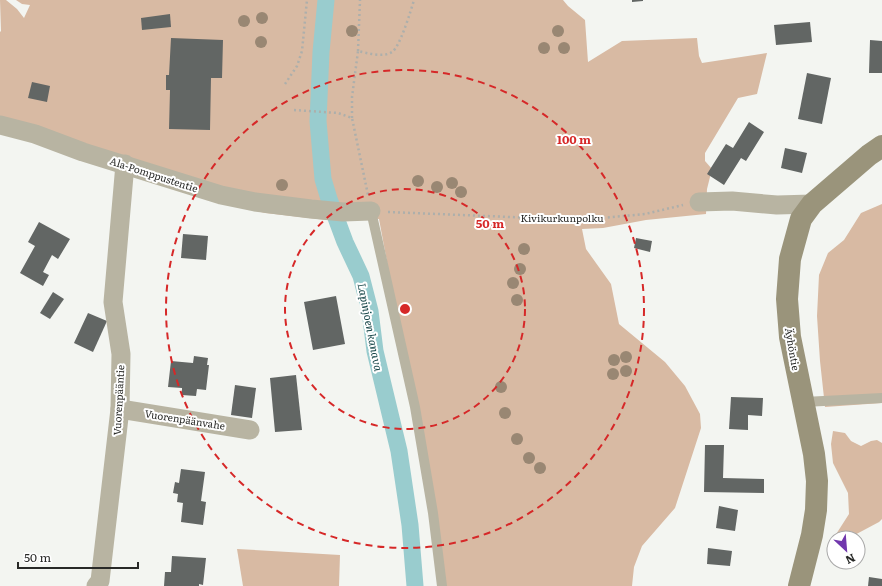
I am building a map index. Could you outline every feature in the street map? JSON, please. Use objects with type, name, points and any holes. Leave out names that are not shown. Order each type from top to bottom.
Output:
[{"type":"main road","name":"Äyhöntie","points":[[799,586],[809,550],[815,516],[817,481],[814,454],[790,337],[787,299],[790,259],[801,219],[812,204],[869,155],[882,146]]},
{"type":"street","name":"Ala-Pomppustentie","points":[[0,125],[35,134],[83,152],[221,195],[255,202],[315,210],[343,212],[371,211]]},
{"type":"street","name":"Vuorenpääntie","points":[[96,586],[100,580],[120,409],[121,354],[113,302],[125,164]]},
{"type":"street","points":[[699,202],[732,201],[777,205],[812,204]]},
{"type":"street","name":"Vuorenpäänvahe","points":[[120,409],[250,430]]},
{"type":"lane","points":[[371,211],[414,407],[432,513],[442,586]]},
{"type":"lane","points":[[804,402],[882,398]]},
{"type":"path","points":[[285,84],[297,66],[302,51],[307,0]]},
{"type":"path","points":[[360,0],[358,51],[352,97],[352,118],[366,179],[371,211]]},
{"type":"path","points":[[358,51],[384,55],[392,52],[398,46],[414,0]]},
{"type":"path","points":[[294,110],[338,113],[352,118]]},
{"type":"path","name":"Kivikurkunpolku","points":[[371,211],[591,219],[645,214],[699,202]]},
{"type":"shaded area","points":[[0,0],[6,0],[17,9],[24,18],[30,5],[22,4],[16,0],[563,0],[585,20],[588,62],[622,41],[697,38],[699,56],[702,63],[767,53],[757,94],[738,98],[705,153],[705,161],[712,169],[707,189],[706,214],[646,220],[603,228],[582,229],[586,249],[611,284],[619,324],[665,362],[685,386],[700,414],[701,428],[675,508],[642,546],[634,567],[632,586],[444,586],[379,219],[326,220],[265,213],[189,194],[0,131]]},
{"type":"shaded area","points":[[882,204],[882,403],[825,407],[817,316],[819,275],[828,253],[844,240],[861,213]]},
{"type":"shaded area","points":[[833,431],[845,433],[851,441],[861,446],[877,440],[882,443],[882,519],[864,530],[839,530],[849,514],[848,493],[833,463],[831,444]]},
{"type":"shaded area","points":[[237,549],[340,555],[339,586],[243,586]]},
{"type":"building","points":[[632,0],[643,0],[643,1],[632,2]]},
{"type":"building","points":[[170,14],[171,27],[142,30],[141,18]]},
{"type":"building","points":[[810,22],[812,42],[776,45],[774,25]]},
{"type":"building","points":[[171,38],[223,40],[222,78],[211,78],[210,130],[169,129],[170,90],[166,90],[166,75],[169,75]]},
{"type":"building","points":[[870,40],[882,41],[882,73],[869,73]]},
{"type":"building","points":[[807,73],[831,78],[822,124],[798,119]]},
{"type":"building","points":[[32,82],[50,86],[47,102],[28,98]]},
{"type":"building","points":[[749,122],[764,132],[746,161],[741,158],[724,185],[707,174],[726,144],[733,148]]},
{"type":"building","points":[[785,148],[807,153],[802,173],[781,168]]},
{"type":"building","points":[[39,222],[70,239],[58,259],[52,255],[43,272],[49,275],[43,286],[20,273],[35,246],[28,242]]},
{"type":"building","points":[[183,234],[208,236],[206,260],[181,258]]},
{"type":"building","points":[[636,238],[652,241],[650,252],[634,248]]},
{"type":"building","points":[[53,292],[64,299],[50,319],[40,313]]},
{"type":"building","points":[[336,296],[345,344],[313,350],[304,302]]},
{"type":"building","points":[[88,313],[107,321],[93,352],[74,343]]},
{"type":"building","points":[[194,356],[208,358],[207,365],[209,365],[206,390],[197,389],[196,396],[182,395],[182,388],[168,387],[171,361],[193,363]]},
{"type":"building","points":[[296,375],[302,430],[275,432],[270,378]]},
{"type":"building","points":[[235,385],[256,388],[252,418],[231,415]]},
{"type":"building","points":[[731,397],[763,398],[762,416],[748,415],[748,430],[729,429]]},
{"type":"building","points":[[705,445],[724,445],[723,478],[764,479],[764,493],[704,492]]},
{"type":"building","points":[[181,469],[205,472],[201,501],[206,502],[203,525],[181,522],[183,503],[177,502],[178,494],[173,493],[175,482],[179,483]]},
{"type":"building","points":[[719,506],[738,510],[735,531],[716,528]]},
{"type":"building","points":[[708,548],[732,551],[730,566],[707,564]]},
{"type":"building","points":[[172,556],[206,558],[203,585],[164,586],[165,572],[171,572]]},
{"type":"building","points":[[869,577],[882,579],[882,586],[868,586]]},
{"type":"waterway","name":"Lapinjoen kanava","points":[[326,0],[321,52],[318,121],[323,179],[345,242],[361,276],[370,311],[375,351],[399,451],[410,525],[415,586]]}]
